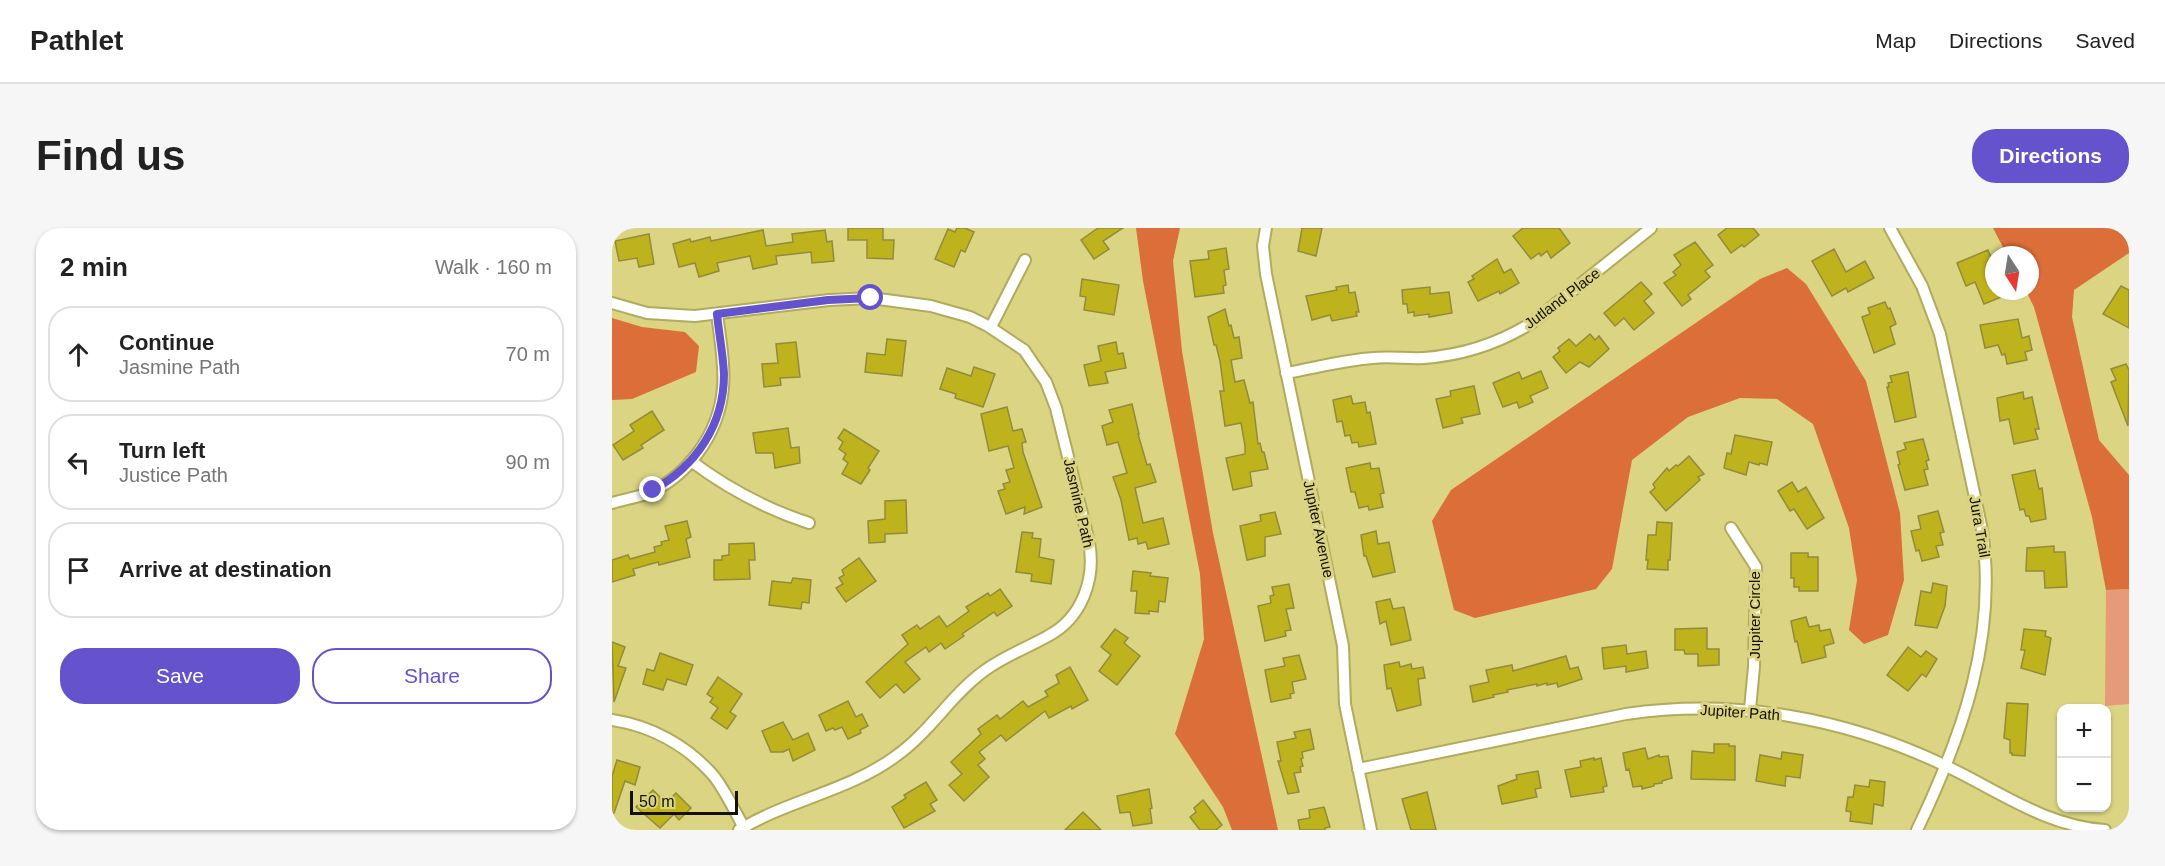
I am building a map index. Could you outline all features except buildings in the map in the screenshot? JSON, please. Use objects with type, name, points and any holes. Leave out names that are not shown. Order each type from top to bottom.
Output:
[{"type":"street","name":"Jupiter Avenue","points":[[1266,228],[1264,262],[1343,646],[1345,704],[1371,830]]},
{"type":"street","name":"Jutland Place","points":[[1286,373],[1356,359],[1424,358],[1464,353],[1483,347],[1533,322],[1651,228]]},
{"type":"street","name":"Jura Trail","points":[[1890,228],[1922,286],[1940,334],[1986,557],[1987,606],[1981,646],[1961,726],[1917,830]]},
{"type":"street","points":[[991,327],[1025,260]]},
{"type":"street","name":"Jasmine Path","points":[[612,303],[647,313],[671,315],[717,314],[828,300],[871,298],[931,306],[970,317],[991,327],[1024,350],[1040,371],[1052,394],[1091,551],[1091,573],[1085,596],[1073,615],[1064,626],[1050,635],[1010,654],[984,670],[962,690],[927,730],[896,756],[864,774],[743,829]]},
{"type":"street","points":[[612,503],[653,490],[677,475],[699,451],[714,426],[722,401],[723,367],[717,314]]},
{"type":"street","points":[[691,461],[717,480],[750,499],[808,523]]},
{"type":"street","name":"Jupiter Circle","points":[[1731,528],[1756,567],[1754,666],[1750,710]]},
{"type":"street","name":"Jupiter Path","points":[[1358,769],[1626,714],[1677,709],[1750,710],[1802,717],[1853,730],[1900,746],[1946,766],[2062,823],[2105,830]]},
{"type":"street","points":[[612,720],[644,728],[671,739],[713,775],[743,829]]},
{"type":"shaded area","points":[[1136,228],[1180,228],[1173,261],[1182,351],[1213,533],[1278,830],[1232,830],[1223,807],[1175,734],[1204,639],[1200,574],[1143,281]]},
{"type":"shaded area","points":[[1993,228],[2129,228],[2129,253],[2074,290],[2072,317],[2099,440],[2129,475],[2129,589],[2106,590],[2092,517],[2030,300],[2039,300],[2039,246],[2002,246]]},
{"type":"shaded area","points":[[1787,268],[1806,284],[1866,381],[1900,513],[1904,580],[1888,635],[1864,644],[1849,630],[1857,580],[1849,528],[1813,424],[1777,399],[1740,398],[1688,417],[1632,460],[1612,569],[1596,589],[1475,618],[1454,610],[1432,521],[1451,490],[1760,279]]},
{"type":"shaded area","points":[[612,318],[642,327],[685,332],[699,346],[696,372],[632,399],[612,400]]},
{"type":"shaded area","points":[[2129,589],[2129,704],[2105,704],[2106,590]]},
{"type":"route","points":[[653,490],[684,469],[707,440],[714,426],[722,401],[724,374],[717,314],[828,300],[871,298]]}]
